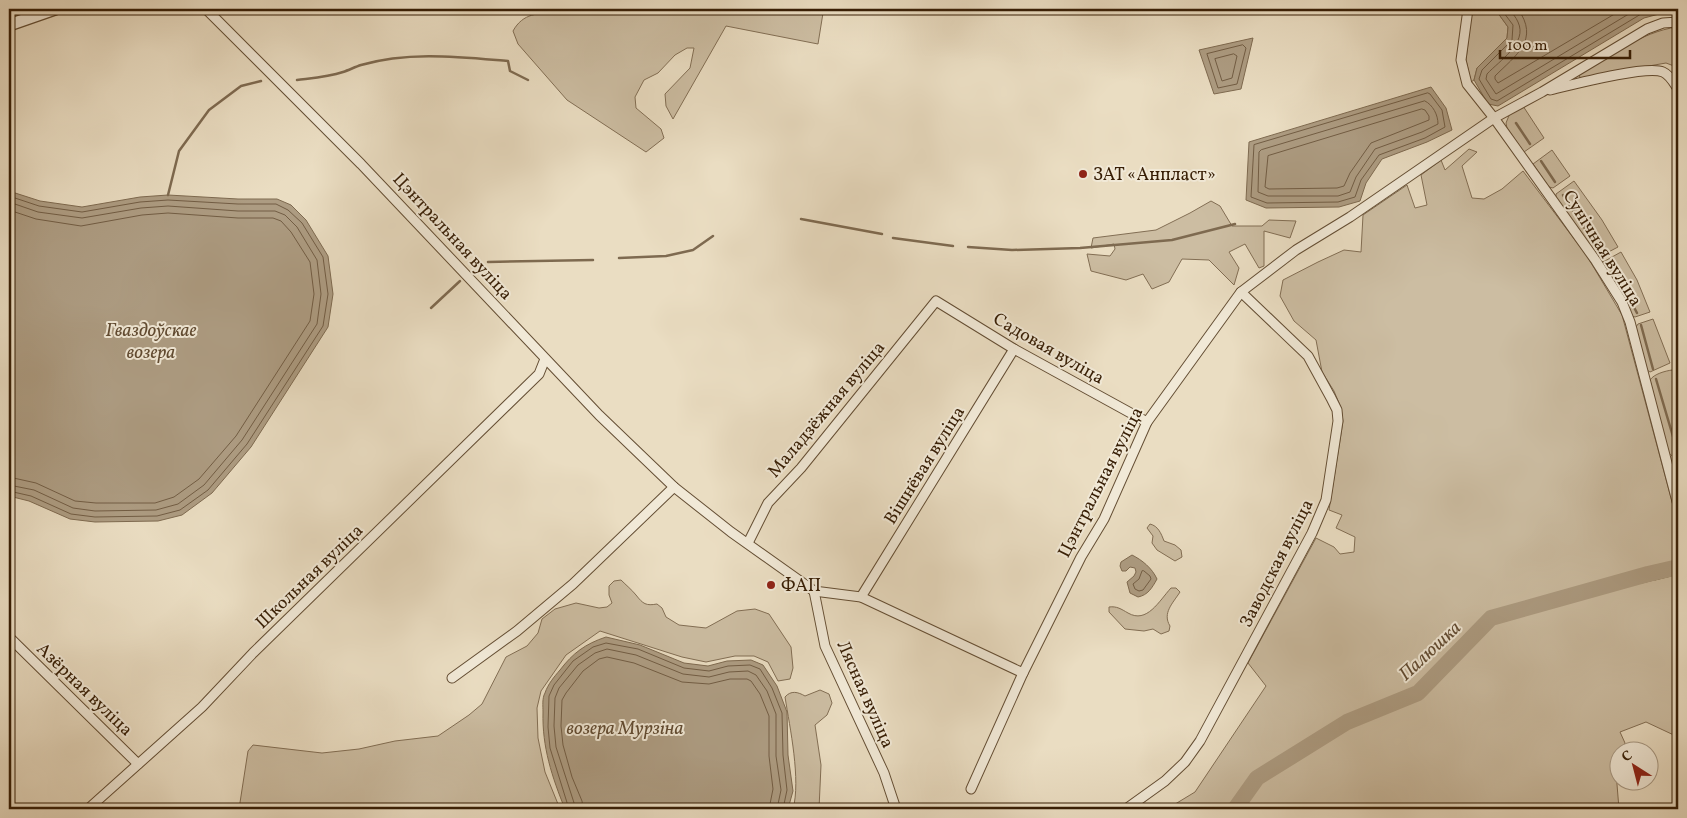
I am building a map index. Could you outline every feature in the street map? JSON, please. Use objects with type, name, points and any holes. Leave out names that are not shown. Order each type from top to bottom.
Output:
[{"type":"street","points":[[9,25],[55,9]]},
{"type":"street","name":"Цэнтральная вуліца","points":[[206,9],[361,164],[599,415],[674,487],[731,532],[814,591],[861,597],[1023,673]]},
{"type":"street","name":"Сунічная вуліца","points":[[1468,9],[1461,60],[1467,84],[1494,118],[1622,302],[1630,322],[1678,505]]},
{"type":"street","points":[[1542,92],[1647,29],[1663,23],[1678,22]]},
{"type":"street","points":[[1542,92],[1623,74],[1656,70],[1665,72],[1678,89]]},
{"type":"street","name":"Цэнтральная вуліца","points":[[971,789],[1023,673],[1081,557],[1104,520],[1148,422],[1241,292],[1296,250],[1350,216],[1494,118],[1542,92]]},
{"type":"street","name":"Заводская вуліца","points":[[1126,809],[1186,762],[1200,741],[1312,533],[1326,500],[1338,421],[1337,410],[1308,356],[1241,292]]},
{"type":"street","name":"Садовая вуліца","points":[[936,301],[1014,349],[1148,422]]},
{"type":"street","name":"Маладзёжная вуліца","points":[[748,543],[768,503],[801,468],[936,301]]},
{"type":"street","name":"Вішнёвая вуліца","points":[[861,597],[1014,349]]},
{"type":"street","name":"Школьная вуліца","points":[[88,809],[202,707],[253,653],[539,374],[545,359]]},
{"type":"street","points":[[1669,469],[1678,464]]},
{"type":"street","points":[[452,678],[517,631],[574,584],[674,487]]},
{"type":"street","name":"Лясная вуліца","points":[[814,591],[826,646],[884,773],[896,809]]},
{"type":"street","name":"Азёрная вуліца","points":[[9,637],[138,764]]},
{"type":"shaded area","points":[[560,9],[822,9],[823,13],[818,44],[726,26],[673,119],[666,106],[665,94],[690,68],[694,48],[687,48],[675,55],[658,73],[644,80],[635,97],[636,108],[661,129],[664,138],[646,152],[567,100],[518,44],[513,31],[521,21],[532,15],[557,13]]},
{"type":"shaded area","points":[[1472,9],[1495,9],[1508,27],[1507,38],[1477,68],[1474,80],[1471,82],[1466,60]]},
{"type":"shaded area","points":[[1677,27],[1678,72],[1674,66],[1666,63],[1580,78],[1579,74],[1626,46],[1651,34]]},
{"type":"shaded area","points":[[1523,106],[1544,138],[1524,152],[1507,128],[1506,123],[1510,113]]},
{"type":"shaded area","points":[[1469,149],[1477,152],[1462,166],[1472,198],[1484,199],[1502,189],[1523,171],[1587,256],[1622,315],[1678,524],[1678,563],[1669,563],[1639,571],[1642,583],[1671,576],[1678,572],[1678,737],[1646,722],[1620,732],[1624,740],[1610,740],[1610,790],[1617,790],[1619,809],[1167,809],[1195,792],[1266,686],[1248,663],[1316,538],[1334,547],[1340,554],[1354,552],[1355,537],[1336,528],[1342,515],[1329,510],[1343,421],[1341,408],[1334,391],[1322,372],[1316,340],[1294,321],[1280,296],[1283,280],[1344,250],[1361,252],[1363,215],[1407,185],[1415,208],[1427,205],[1421,175],[1441,160],[1445,170]]},
{"type":"shaded area","points":[[1552,150],[1570,176],[1553,188],[1549,187],[1533,164]]},
{"type":"shaded area","points":[[1574,181],[1602,220],[1618,247],[1599,257],[1556,197],[1556,194]]},
{"type":"shaded area","points":[[1211,201],[1220,206],[1232,226],[1262,226],[1269,220],[1296,221],[1290,238],[1264,231],[1264,266],[1259,268],[1245,244],[1229,252],[1239,268],[1234,285],[1209,260],[1182,259],[1169,282],[1152,289],[1143,274],[1126,280],[1091,271],[1087,254],[1110,256],[1115,249],[1114,244],[1091,248],[1093,238],[1156,230]]},
{"type":"shaded area","points":[[1621,252],[1637,280],[1650,312],[1635,317],[1632,316],[1602,264]]},
{"type":"shaded area","points":[[1653,319],[1670,363],[1650,372],[1647,370],[1636,327],[1638,324]]},
{"type":"shaded area","points":[[1672,370],[1678,387],[1678,457],[1672,456],[1668,452],[1650,380],[1657,374]]},
{"type":"shaded area","points":[[1150,524],[1157,528],[1164,541],[1175,545],[1181,550],[1182,557],[1175,561],[1157,550],[1152,543],[1153,536],[1147,528]]},
{"type":"shaded area","points":[[621,580],[643,602],[650,605],[657,604],[662,608],[666,617],[679,625],[706,628],[737,611],[755,609],[769,614],[791,647],[793,668],[790,679],[778,681],[768,662],[754,656],[735,656],[706,662],[682,657],[600,631],[566,655],[541,691],[537,708],[538,738],[545,772],[560,809],[239,809],[248,751],[253,745],[322,753],[438,736],[482,704],[506,657],[527,646],[538,633],[542,619],[555,609],[576,603],[599,608],[607,607],[612,603],[609,595],[609,586],[614,581]]},
{"type":"shaded area","points":[[1171,588],[1176,588],[1180,592],[1168,612],[1169,631],[1161,634],[1153,629],[1144,631],[1125,629],[1109,612],[1109,607],[1112,607],[1119,608],[1135,616],[1141,616],[1152,610]]},
{"type":"shaded area","points":[[820,690],[829,694],[832,703],[827,715],[815,725],[821,765],[819,809],[793,809],[796,784],[795,769],[785,697],[792,693],[805,696]]},
{"type":"water","points":[[1495,9],[1678,9],[1644,18],[1498,106],[1488,104],[1474,80],[1477,68],[1507,38],[1508,27]]},
{"type":"water","points":[[1253,38],[1241,89],[1214,94],[1199,50]]},
{"type":"water","points":[[1431,87],[1446,108],[1452,130],[1427,142],[1382,159],[1366,183],[1360,201],[1339,207],[1266,208],[1246,200],[1249,142]]},
{"type":"water","name":"Гваздоўскае возера","points":[[9,191],[40,201],[82,207],[140,197],[168,195],[277,199],[291,205],[306,220],[328,256],[333,294],[328,327],[251,447],[212,493],[182,515],[158,521],[95,522],[70,519],[29,501],[9,496]]},
{"type":"water","points":[[1132,555],[1146,565],[1157,579],[1147,593],[1138,597],[1130,593],[1127,582],[1134,576],[1135,568],[1130,567],[1126,571],[1122,571],[1120,566],[1121,562]]},
{"type":"water","points":[[1673,564],[1675,572],[1671,576],[1655,580],[1648,574],[1652,566]]},
{"type":"water","name":"возера Мурзіна","points":[[606,637],[640,645],[684,663],[708,666],[727,661],[751,660],[763,665],[777,686],[787,712],[788,755],[793,791],[788,809],[565,809],[546,750],[543,725],[543,697],[551,681],[570,659],[586,646]]},
{"type":"waterway","points":[[297,80],[332,75],[379,61],[434,56],[508,61],[510,71],[528,80]]},
{"type":"waterway","points":[[168,195],[179,151],[209,110],[241,86],[261,81]]},
{"type":"waterway","points":[[1516,123],[1530,144]]},
{"type":"waterway","points":[[1541,161],[1555,182]]},
{"type":"waterway","points":[[1563,195],[1601,253]]},
{"type":"waterway","points":[[801,219],[882,234]]},
{"type":"waterway","points":[[968,247],[1012,250],[1080,248],[1172,240],[1235,224]]},
{"type":"waterway","points":[[619,258],[666,256],[693,250],[713,236]]},
{"type":"waterway","points":[[893,238],[953,246]]},
{"type":"waterway","points":[[488,262],[593,260]]},
{"type":"waterway","points":[[1608,264],[1637,313]]},
{"type":"waterway","points":[[431,308],[460,281]]},
{"type":"waterway","points":[[1641,325],[1653,369]]},
{"type":"waterway","points":[[1656,379],[1677,450]]},
{"type":"waterway","name":"Палюшка","points":[[1235,809],[1257,778],[1347,722],[1418,693],[1491,618],[1674,568]]},
{"type":"place","name":"ЗАТ «Анпласт»","points":[[1083,174]]},
{"type":"place","name":"ФАП","points":[[771,585]]}]
